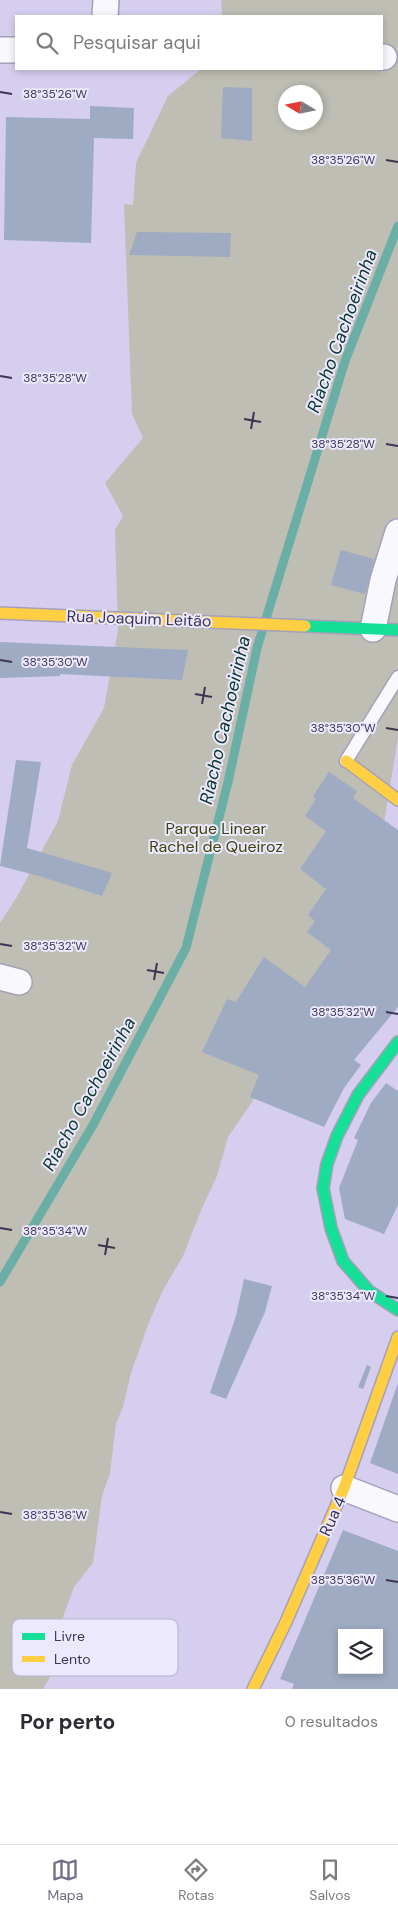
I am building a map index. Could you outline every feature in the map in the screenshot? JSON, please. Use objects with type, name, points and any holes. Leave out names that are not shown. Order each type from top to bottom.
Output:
[{"type":"street","points":[[105,15],[106,0]]},
{"type":"street","points":[[0,50],[15,50]]},
{"type":"street","points":[[373,629],[383,580],[398,532]]},
{"type":"street","name":"Rua Joaquim Leitão","points":[[0,612],[398,630]]},
{"type":"street","points":[[346,761],[398,800]]},
{"type":"street","points":[[398,1042],[358,1095],[337,1136],[327,1164],[323,1188],[331,1228],[343,1262],[369,1291],[398,1310]]},
{"type":"street","name":"Rua 4","points":[[253,1689],[286,1622],[344,1488],[398,1338]]},
{"type":"street","points":[[344,1488],[398,1509]]},
{"type":"lane","points":[[346,761],[398,677]]},
{"type":"green space","name":"Parque Linear Rachel de Queiroz","points":[[221,0],[398,0],[398,737],[385,817],[372,867],[293,1030],[252,1102],[228,1137],[217,1176],[183,1256],[162,1292],[148,1325],[131,1373],[123,1407],[116,1423],[110,1473],[102,1496],[93,1563],[74,1587],[63,1619],[12,1619],[12,1676],[50,1677],[43,1689],[0,1689],[0,923],[18,895],[58,821],[72,765],[104,708],[118,630],[115,530],[123,516],[105,483],[143,438],[132,414],[124,204],[133,205],[136,163],[168,96],[200,70],[383,70],[383,15],[222,15]]},
{"type":"building","points":[[223,87],[252,88],[252,141],[221,138]]},
{"type":"building","points":[[90,106],[134,108],[133,139],[94,138],[91,243],[4,240],[6,117],[90,119]]},
{"type":"building","points":[[137,232],[231,233],[230,257],[129,255]]},
{"type":"building","points":[[341,550],[374,559],[365,594],[331,585]]},
{"type":"building","points":[[0,642],[188,650],[182,680],[60,674],[60,676],[0,678]]},
{"type":"building","points":[[16,760],[41,762],[27,848],[112,873],[102,896],[0,866]]},
{"type":"building","points":[[329,772],[357,791],[353,798],[398,830],[398,1007],[354,1060],[361,1065],[344,1088],[324,1127],[250,1097],[259,1075],[202,1052],[227,999],[236,1002],[264,957],[305,987],[331,950],[307,932],[315,921],[308,915],[326,889],[300,869],[326,831],[305,816],[316,799],[313,796]]},
{"type":"building","points":[[386,1083],[398,1091],[398,1205],[384,1234],[345,1219],[339,1188],[358,1140],[354,1138],[371,1103]]},
{"type":"building","points":[[244,1279],[272,1286],[265,1312],[226,1399],[210,1393],[236,1316]]},
{"type":"building","points":[[367,1365],[371,1367],[363,1389],[358,1387]]},
{"type":"building","points":[[398,1383],[398,1474],[370,1463]]},
{"type":"building","points":[[343,1530],[398,1551],[398,1689],[292,1689],[294,1684],[280,1679]]},
{"type":"waterway","name":"Riacho Cachoeirinha","points":[[0,1282],[93,1125],[186,948],[228,782],[257,648],[345,361],[398,226]]},
{"type":"traffic: fast","points":[[305,626],[398,630]]},
{"type":"traffic: fast","points":[[398,1042],[358,1095],[337,1136],[327,1164],[323,1188],[331,1228],[343,1261],[369,1291],[398,1310]]},
{"type":"traffic: slow","points":[[0,613],[305,626]]},
{"type":"traffic: slow","points":[[346,761],[398,800]]},
{"type":"traffic: slow","points":[[253,1689],[286,1622],[344,1488],[398,1337]]}]
